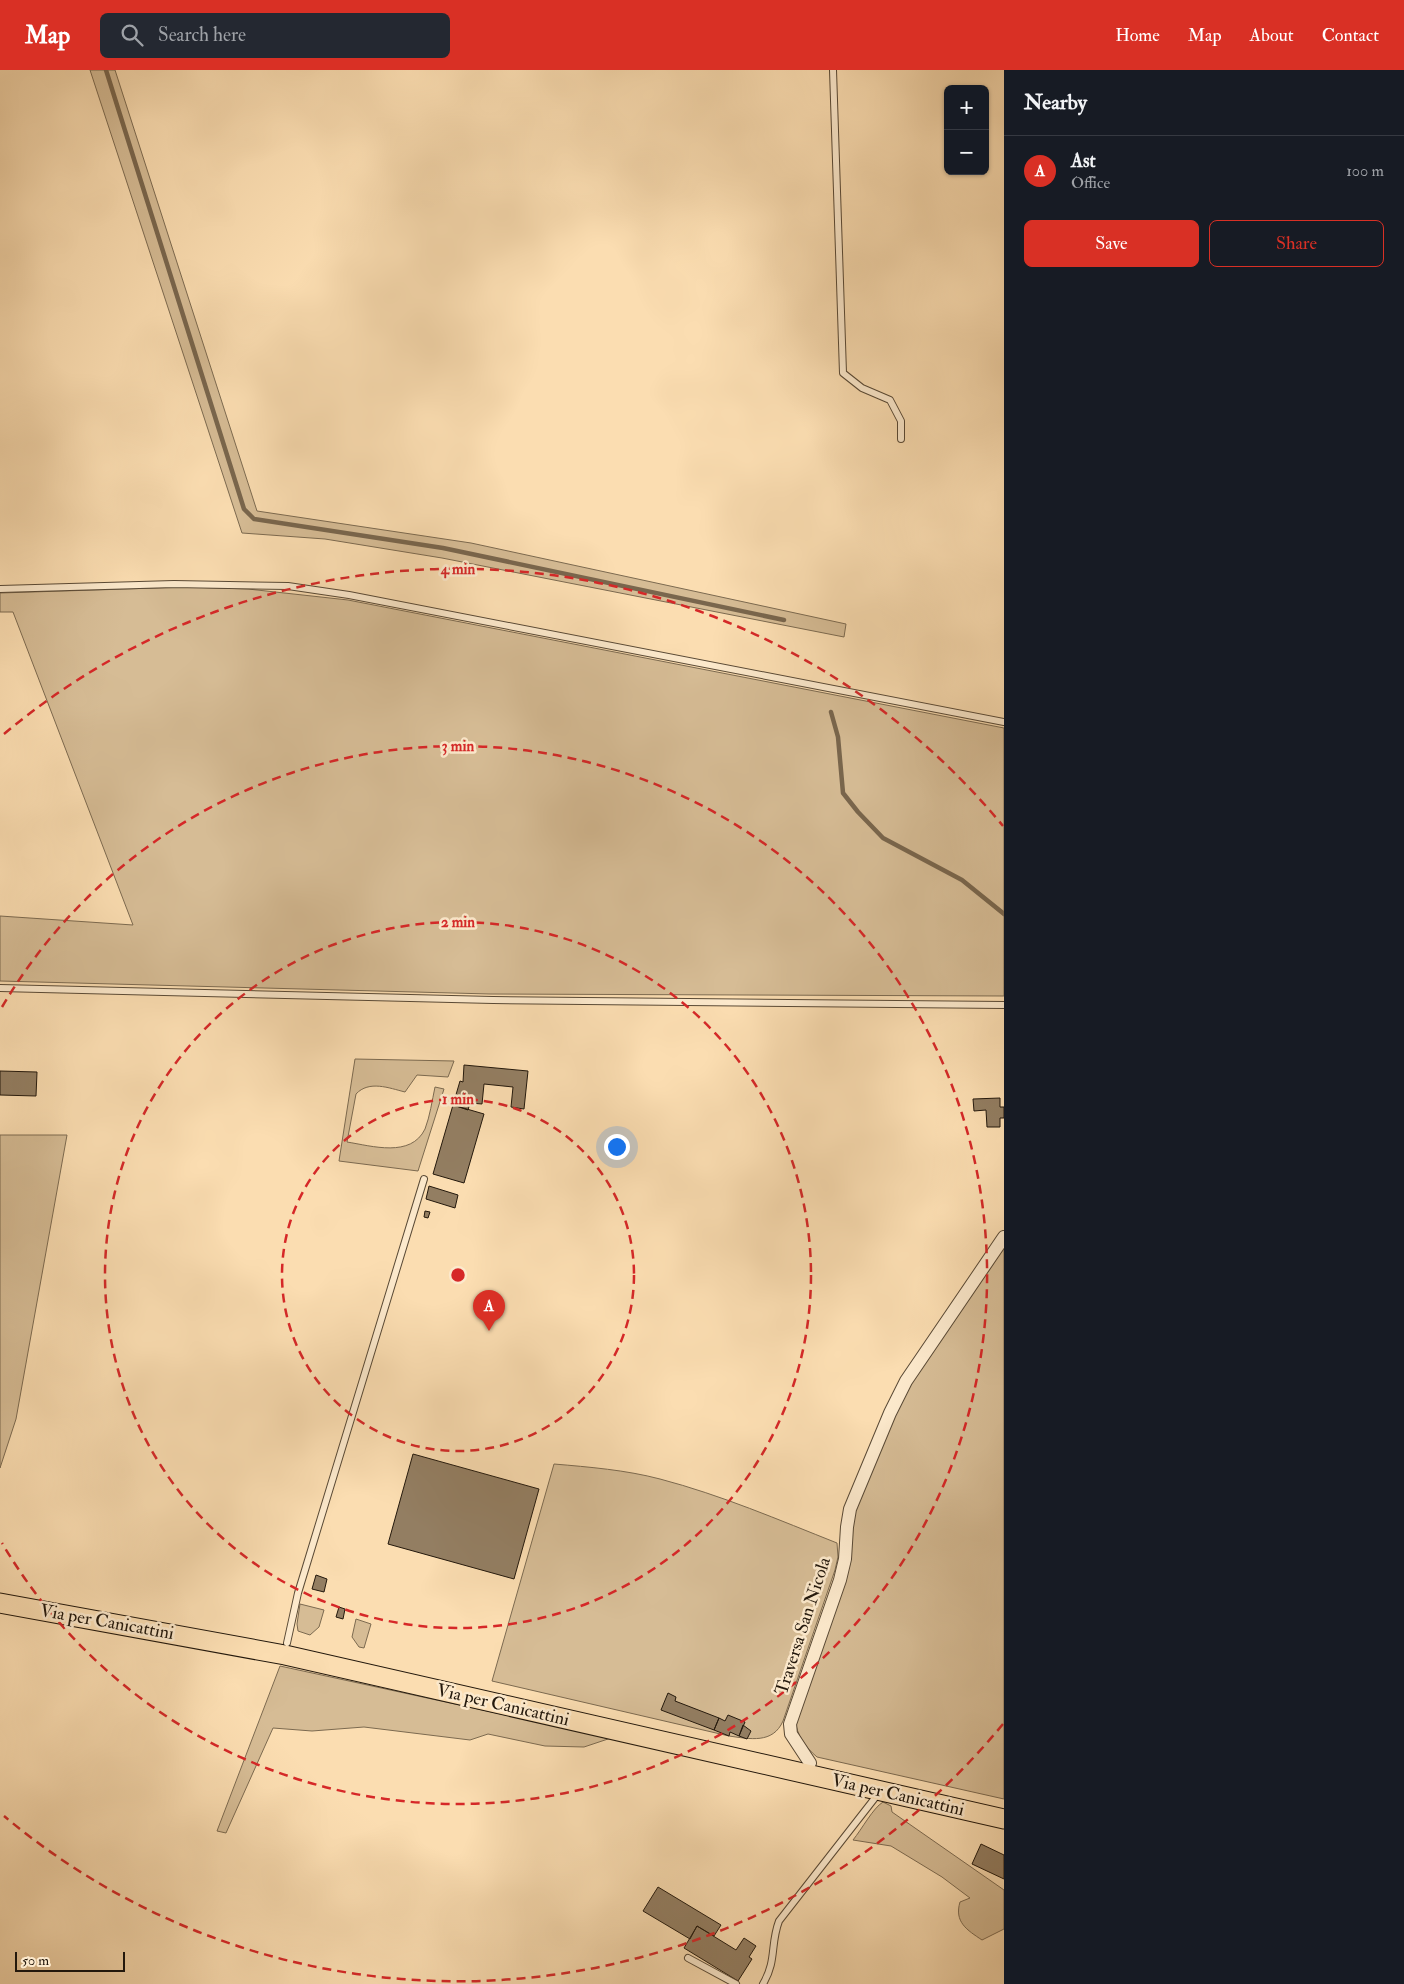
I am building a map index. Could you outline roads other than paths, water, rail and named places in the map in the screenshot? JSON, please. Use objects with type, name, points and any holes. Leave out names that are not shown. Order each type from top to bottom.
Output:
[{"type":"main road","name":"Via per Canicattini","points":[[0,1591],[287,1643],[1004,1807]]},
{"type":"main road","name":"Via per Canicattini","points":[[0,1603],[285,1655],[1004,1819]]},
{"type":"street","name":"Traversa San Nicola","points":[[810,1763],[791,1734],[790,1724],[840,1580],[845,1559],[847,1527],[858,1487],[906,1381],[1004,1237]]},
{"type":"lane","points":[[833,70],[844,373],[862,388],[890,400],[901,421],[901,440]]},
{"type":"lane","points":[[0,589],[174,584],[288,586],[349,595],[1004,722]]},
{"type":"lane","points":[[0,988],[493,1000],[1004,1005]]},
{"type":"lane","points":[[287,1643],[298,1593],[424,1179]]},
{"type":"lane","points":[[763,1984],[772,1968],[773,1938],[779,1921],[880,1790]]},
{"type":"lane","points":[[688,1958],[736,1984]]},
{"type":"waterway","points":[[106,70],[244,509],[254,519],[443,548],[784,620]]},
{"type":"waterway","points":[[831,712],[838,737],[843,793],[858,812],[883,838],[962,880],[1004,914]]},
{"type":"place","name":"Ast","points":[[489,1331]]}]
